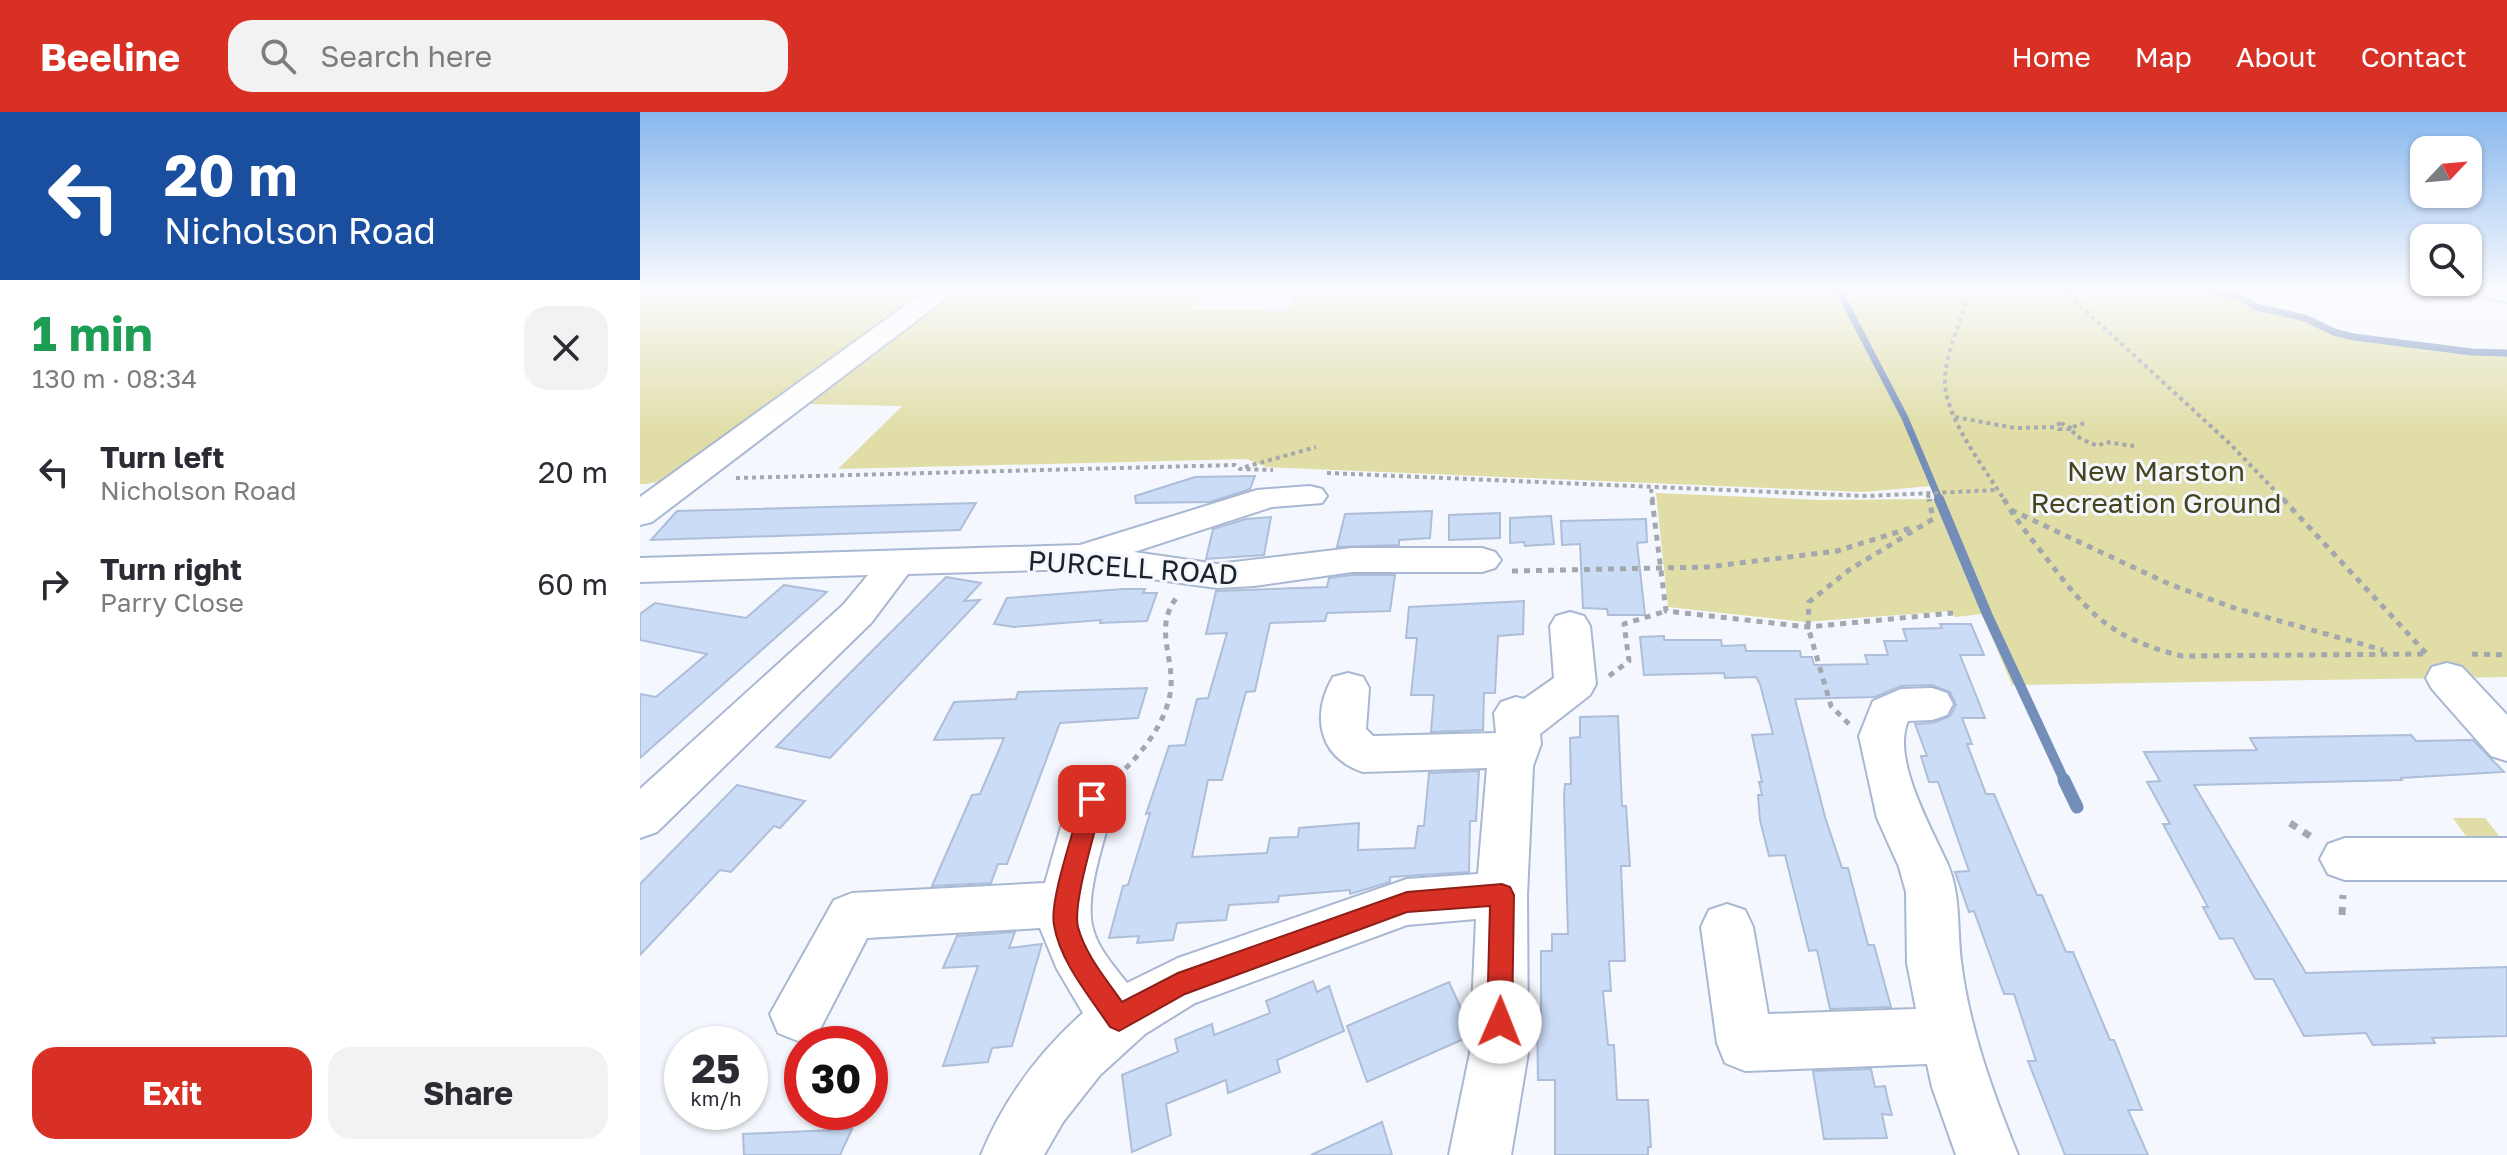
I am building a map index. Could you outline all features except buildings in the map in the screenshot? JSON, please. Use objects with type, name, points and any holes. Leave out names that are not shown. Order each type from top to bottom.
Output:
[{"type":"street","points":[[658,497],[878,338]]},
{"type":"street","points":[[1080,557],[1269,497],[1306,480]]},
{"type":"street","name":"PURCELL ROAD","points":[[640,570],[1080,557],[1181,573],[1254,574],[1352,560],[1482,560]]},
{"type":"street","points":[[640,818],[857,614],[897,562]]},
{"type":"street","points":[[1348,688],[1343,735],[1363,754],[1517,730],[1575,684],[1570,626]]},
{"type":"street","points":[[2437,666],[2507,744]]},
{"type":"street","points":[[1932,704],[1901,705],[1888,712],[1881,736],[1901,818],[1924,867],[1931,892],[1934,963],[1949,1036],[1961,1087],[1987,1155]]},
{"type":"street","points":[[1480,1155],[1499,1053],[1502,895],[1510,766],[1517,730]]},
{"type":"street","points":[[1092,799],[1067,904],[1065,925],[1079,959],[1119,1019]]},
{"type":"street","points":[[2345,859],[2507,859]]},
{"type":"street","points":[[1012,1155],[1046,1094],[1119,1019],[1147,999],[1178,984],[1407,902],[1502,895]]},
{"type":"street","points":[[798,1014],[852,916],[1067,904]]},
{"type":"street","points":[[1727,927],[1745,1043],[1949,1036]]},
{"type":"path","points":[[1956,338],[1945,386],[1954,417],[2010,510],[2083,606],[2107,626],[2145,647],[2198,657],[2387,652]]},
{"type":"path","points":[[2115,338],[2229,443],[2383,604],[2437,666]]},
{"type":"path","points":[[1954,417],[2015,428],[2057,427],[2064,423],[2081,439],[2098,446],[2106,442],[2134,446]]},
{"type":"path","points":[[2072,429],[2084,423]]},
{"type":"path","points":[[1240,469],[1316,447]]},
{"type":"path","points":[[658,497],[1098,467],[1235,465],[1240,469],[1306,480],[1867,496],[1997,490]]},
{"type":"path","points":[[1651,489],[1666,611],[1808,627],[1953,613]]},
{"type":"path","points":[[1482,560],[1503,572],[1660,569],[1708,567],[1837,551],[1933,519],[1928,494]]},
{"type":"path","points":[[2010,510],[2169,584],[2237,609],[2437,666]]},
{"type":"path","points":[[1884,751],[1860,735],[1831,706],[1808,627],[1809,602],[1849,570],[1914,527]]},
{"type":"path","points":[[1092,799],[1122,773],[1161,718],[1171,686],[1162,622],[1170,604],[1186,585],[1181,573]]},
{"type":"green space","points":[[640,338],[871,338],[684,477],[640,484]]},
{"type":"green space","name":"New Marston Recreation Ground","points":[[893,338],[2351,338],[2489,356],[2507,355],[2507,677],[2012,685],[1982,614],[1955,617],[1951,611],[1805,622],[1668,607],[1656,493],[1820,500],[1935,499],[1931,486],[1863,492],[1266,467],[1247,459],[838,469],[902,406],[806,404]]},
{"type":"green space","points":[[2453,818],[2485,818],[2507,846],[2473,846]]},
{"type":"waterway","points":[[1863,338],[1905,418],[1940,501]]},
{"type":"waterway","points":[[2359,338],[2472,352],[2507,353]]},
{"type":"waterway","points":[[1939,499],[1987,614],[2065,782]]},
{"type":"waterway","points":[[2064,780],[2077,807]]},
{"type":"route","points":[[1092,799],[1067,904],[1065,925],[1079,959],[1119,1019],[1147,999],[1178,984],[1407,902],[1502,895],[1500,1022]]}]
